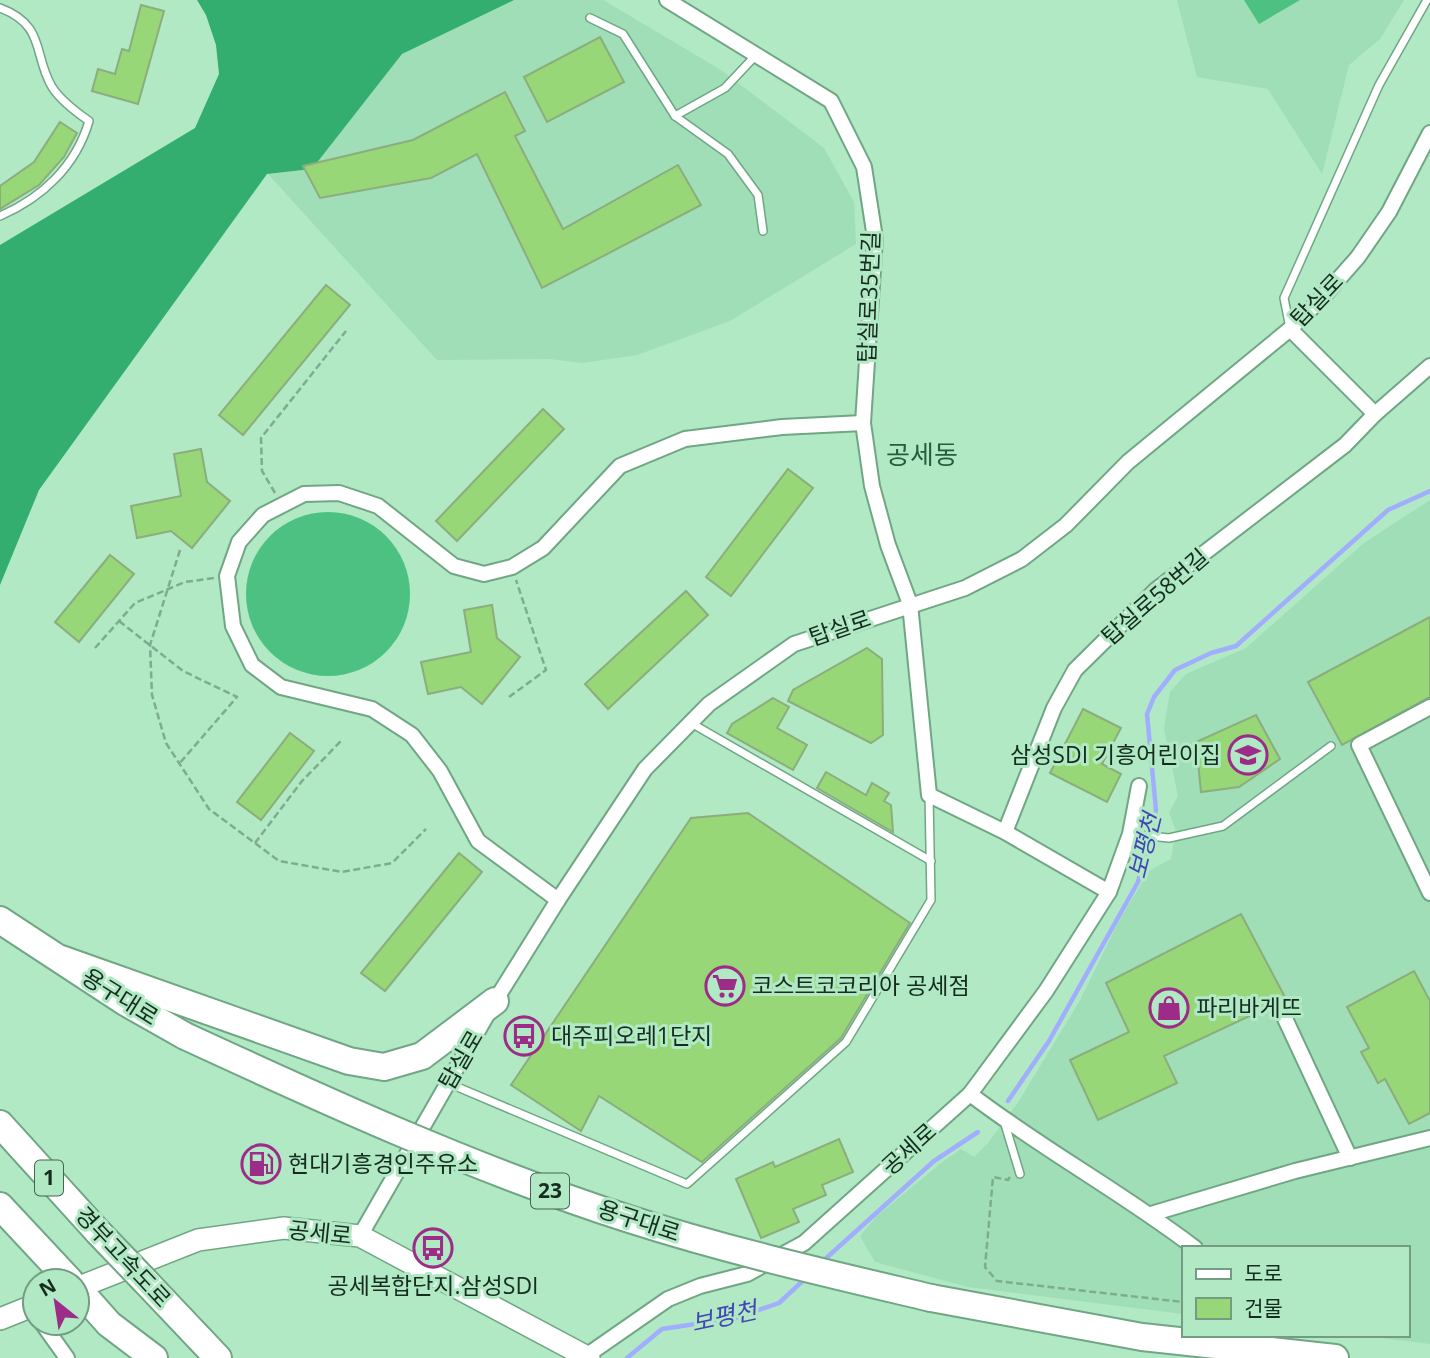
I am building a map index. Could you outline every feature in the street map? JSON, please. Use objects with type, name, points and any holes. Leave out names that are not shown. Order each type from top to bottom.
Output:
[{"type":"highway","name":"용구대로","points":[[0,920],[125,1002],[185,1036],[354,1114],[578,1202],[729,1249],[931,1298],[1142,1337],[1335,1358]]},
{"type":"highway","points":[[61,959],[325,1053],[384,1067],[422,1056],[495,1001]]},
{"type":"highway","name":"경부고속도로","points":[[0,1124],[218,1358]]},
{"type":"highway","name":"1","points":[[0,1206],[56,1267]]},
{"type":"highway","points":[[91,1303],[154,1358]]},
{"type":"highway","points":[[91,1304],[131,1358]]},
{"type":"street","name":"탑실로35번길","points":[[667,0],[831,101],[864,167],[876,238],[863,422],[872,486],[888,545],[910,604],[929,795]]},
{"type":"street","name":"탑실로","points":[[360,1236],[495,1001],[645,769],[709,704],[794,644],[965,588],[1022,559],[1066,525],[1128,462],[1290,329],[1358,257],[1389,212],[1430,133]]},
{"type":"street","points":[[1290,329],[1375,414]]},
{"type":"street","name":"탑실로58번길","points":[[1005,832],[1054,708],[1075,670],[1156,590],[1345,445],[1375,414],[1430,366]]},
{"type":"street","points":[[558,900],[478,841],[440,771],[412,735],[372,709],[281,687],[252,665],[233,626],[228,576],[239,542],[263,515],[304,494],[340,493],[378,506],[454,566],[484,574],[512,567],[543,548],[620,466],[685,439],[782,427],[863,422]]},
{"type":"street","points":[[1430,707],[1359,745],[1430,892]]},
{"type":"street","name":"공세로","points":[[91,1300],[198,1240],[284,1228],[360,1236],[588,1357],[668,1299],[700,1286],[747,1275],[804,1243],[970,1094],[1046,991],[1110,892],[1130,834],[1139,786]]},
{"type":"street","points":[[929,795],[1005,832],[1110,892]]},
{"type":"street","points":[[1281,1010],[1350,1158]]},
{"type":"street","points":[[970,1094],[1004,1120],[1151,1214],[1192,1246]]},
{"type":"street","points":[[1151,1214],[1430,1138]]},
{"type":"street","points":[[0,1319],[21,1315]]},
{"type":"street","points":[[53,1337],[67,1358]]},
{"type":"lane","points":[[1290,329],[1284,298],[1379,85],[1427,0]]},
{"type":"lane","points":[[0,8],[11,12],[31,29],[52,86],[89,121],[82,146],[57,178],[21,207],[0,216]]},
{"type":"lane","points":[[590,18],[624,34],[674,116],[727,155],[758,195],[763,231]]},
{"type":"lane","points":[[674,116],[725,88],[757,54]]},
{"type":"lane","points":[[691,723],[931,861]]},
{"type":"lane","points":[[1130,834],[1169,838],[1223,826],[1331,746]]},
{"type":"lane","points":[[448,1083],[687,1184],[846,1042],[931,900],[929,795]]},
{"type":"lane","points":[[1004,1120],[1017,1172]]},
{"type":"path","points":[[282,505],[262,471],[261,438],[346,331]]},
{"type":"path","points":[[180,550],[150,645],[152,695],[166,743],[209,809],[279,861],[342,872],[391,863],[426,829]]},
{"type":"path","points":[[509,697],[545,670],[512,567]]},
{"type":"path","points":[[95,648],[135,603],[185,582],[228,576]]},
{"type":"path","points":[[119,621],[184,670],[237,697],[179,764]]},
{"type":"path","points":[[255,844],[302,781],[341,741]]},
{"type":"path","points":[[1017,1172],[1008,1180],[993,1177],[985,1267],[997,1281],[1182,1302]]},
{"type":"shaded area","points":[[514,0],[603,0],[721,70],[824,148],[854,202],[856,244],[730,321],[637,355],[582,363],[550,359],[437,360],[268,174],[312,169],[402,54]]},
{"type":"shaded area","points":[[1177,0],[1404,0],[1380,39],[1349,65],[1322,174],[1268,89],[1197,77]]},
{"type":"shaded area","points":[[1430,500],[1430,1344],[1374,1337],[1409,1337],[1409,1246],[1182,1246],[1182,1314],[968,1287],[875,1262],[860,1236],[876,1217],[941,1163],[961,1149],[974,1157],[988,1143],[1019,1101],[1079,1002],[1119,921],[1149,871],[1171,859],[1176,831],[1169,813],[1178,796],[1164,728],[1170,692],[1186,674],[1246,648],[1364,543]]},
{"type":"green space","points":[[197,0],[514,0],[402,54],[312,169],[267,174],[39,490],[0,585],[0,245],[195,128],[219,74],[216,45],[206,15]]},
{"type":"green space","points":[[1244,0],[1300,0],[1259,24]]},
{"type":"green space","points":[[328,512],[359,518],[386,536],[404,563],[410,594],[404,625],[386,652],[359,670],[328,676],[297,670],[270,652],[252,625],[246,594],[252,563],[270,536],[297,518]]},
{"type":"building","points":[[141,5],[164,11],[138,104],[92,91],[98,69],[115,74],[122,49],[129,51]]},
{"type":"building","points":[[600,37],[624,82],[547,122],[524,77]]},
{"type":"building","points":[[505,92],[525,131],[515,136],[563,229],[678,165],[701,205],[542,288],[477,154],[431,178],[320,198],[303,166],[413,140]]},
{"type":"building","points":[[60,122],[77,133],[64,157],[39,185],[0,209],[0,186],[34,162]]},
{"type":"building","points":[[326,285],[350,305],[243,435],[219,415]]},
{"type":"building","points":[[543,409],[564,429],[457,541],[436,521]]},
{"type":"building","points":[[201,449],[207,482],[230,501],[192,548],[171,531],[137,538],[131,506],[181,496],[174,454]]},
{"type":"building","points":[[788,469],[813,488],[731,596],[706,577]]},
{"type":"building","points":[[110,555],[134,574],[79,642],[55,622]]},
{"type":"building","points":[[686,591],[708,615],[608,709],[585,684]]},
{"type":"building","points":[[492,605],[497,638],[520,657],[482,704],[461,687],[428,694],[421,662],[471,652],[464,610]]},
{"type":"building","points":[[1430,617],[1430,697],[1342,745],[1308,682]]},
{"type":"building","points":[[867,648],[882,659],[883,735],[871,743],[788,701],[793,690]]},
{"type":"building","points":[[773,698],[789,707],[777,728],[807,745],[793,770],[727,733],[732,724]]},
{"type":"building","points":[[1083,709],[1121,728],[1102,764],[1121,774],[1107,802],[1050,773]]},
{"type":"building","points":[[1256,715],[1280,759],[1239,787],[1201,792],[1196,742]]},
{"type":"building","points":[[290,733],[314,751],[261,820],[237,802]]},
{"type":"building","points":[[826,772],[866,795],[872,783],[889,793],[884,801],[891,805],[893,832],[817,788]]},
{"type":"building","name":"코스트코코리아 공세점","points":[[748,813],[910,923],[841,1038],[702,1162],[599,1096],[581,1131],[511,1085],[691,818]]},
{"type":"building","points":[[459,853],[482,872],[385,991],[361,973]]},
{"type":"building","points":[[1241,914],[1286,999],[1164,1056],[1177,1083],[1098,1120],[1070,1060],[1129,1032],[1106,983]]},
{"type":"building","points":[[1414,971],[1430,1001],[1430,1113],[1409,1124],[1385,1079],[1378,1083],[1361,1052],[1369,1048],[1347,1007]]},
{"type":"building","points":[[839,1139],[853,1172],[822,1185],[826,1195],[793,1209],[799,1222],[761,1238],[736,1179],[773,1162],[775,1167]]},
{"type":"waterway","name":"보평천","points":[[1008,1101],[1049,1041],[1138,882],[1156,810],[1147,714],[1154,697],[1175,670],[1211,653],[1236,646],[1388,510],[1430,491]]},
{"type":"waterway","name":"보평천","points":[[823,1261],[934,1161],[978,1132]]},
{"type":"waterway","name":"보평천","points":[[627,1358],[662,1329],[736,1318],[779,1303],[807,1277]]},
{"type":"place","name":"삼성SDI 기흥어린이집","points":[[1248,755]]},
{"type":"place","name":"코스트코코리아 공세점","points":[[725,986]]},
{"type":"place","name":"파리바게뜨","points":[[1169,1008]]},
{"type":"place","name":"대주피오레1단지","points":[[524,1036]]},
{"type":"place","name":"현대기흥경인주유소","points":[[261,1164]]},
{"type":"place","name":"공세복합단지.삼성SDI","points":[[433,1248]]},
{"type":"district","name":"공세동","points":[[922,455]]}]
